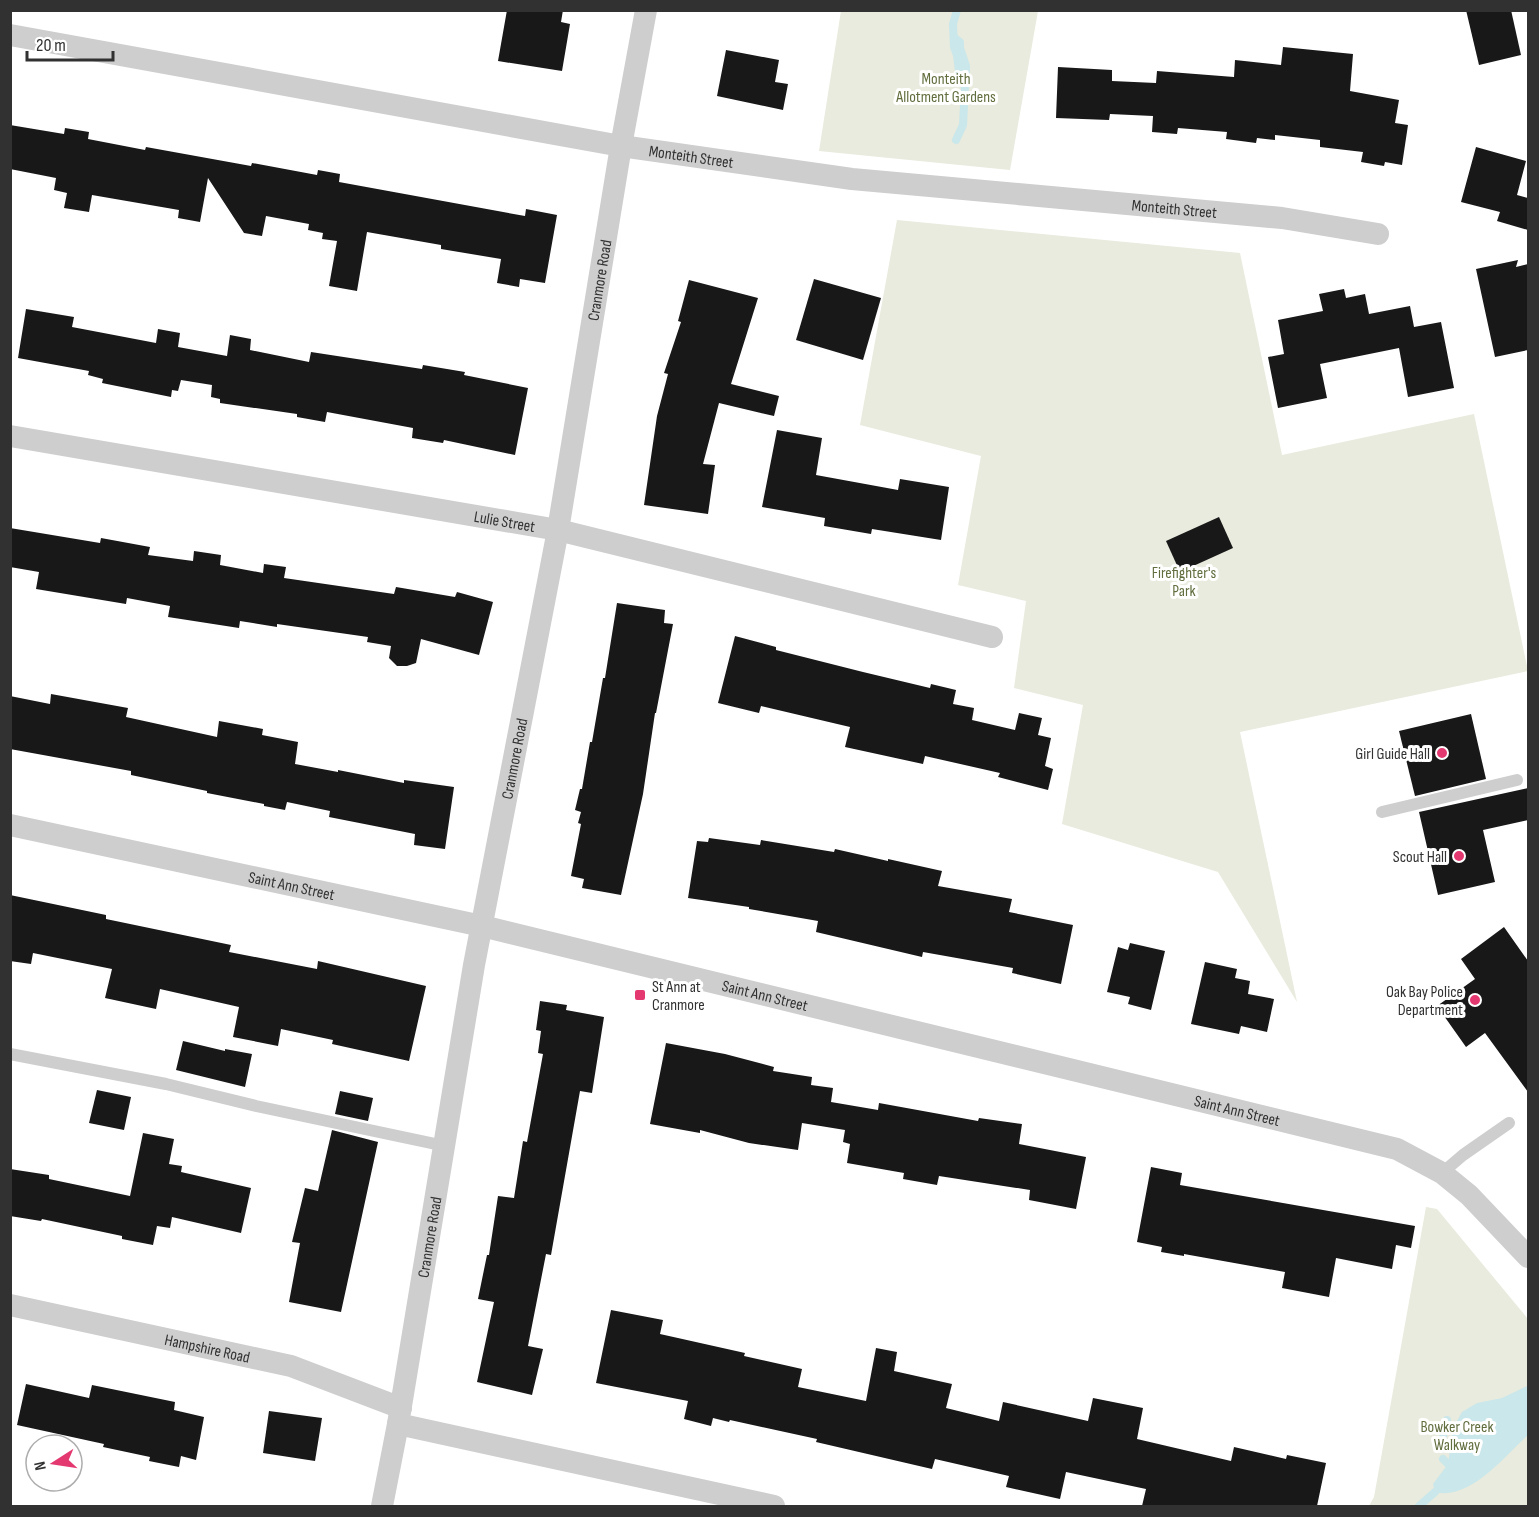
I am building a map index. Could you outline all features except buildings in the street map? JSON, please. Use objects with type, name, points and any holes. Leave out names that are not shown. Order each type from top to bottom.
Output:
[{"type":"street","name":"Cranmore Road","points":[[382,1506],[482,926],[558,530],[621,146],[646,10]]},
{"type":"street","name":"Monteith Street","points":[[10,35],[621,146],[852,179],[1282,218],[1378,234]]},
{"type":"street","name":"Lulie Street","points":[[10,436],[558,530],[993,637]]},
{"type":"street","name":"Saint Ann Street","points":[[10,825],[482,926],[1397,1149],[1442,1173],[1469,1195],[1528,1257]]},
{"type":"street","name":"Hampshire Road","points":[[10,1305],[291,1366],[399,1416],[774,1506]]},
{"type":"lane","points":[[1382,812],[1517,780]]},
{"type":"lane","points":[[10,1054],[166,1084],[256,1106],[445,1146]]},
{"type":"lane","points":[[1442,1173],[1463,1155],[1509,1124]]},
{"type":"green space","name":"Monteith Allotment Gardens","points":[[841,11],[1038,11],[1010,170],[819,151]]},
{"type":"green space","name":"Firefighter's Park","points":[[897,220],[1240,253],[1282,455],[1474,414],[1528,671],[1240,732],[1297,1002],[1218,872],[1062,824],[1083,705],[1014,688],[1026,601],[958,585],[981,456],[860,425]]},
{"type":"green space","name":"Bowker Creek Walkway","points":[[1426,1207],[1437,1209],[1528,1319],[1528,1506],[1369,1506],[1374,1497]]},
{"type":"water","points":[[1528,1386],[1528,1435],[1498,1465],[1474,1483],[1461,1490],[1448,1493],[1435,1492],[1433,1484],[1448,1464],[1453,1428],[1462,1412],[1477,1403],[1502,1398]]},
{"type":"waterway","points":[[956,140],[963,125],[965,86],[960,80],[954,47],[953,24],[957,10]]},
{"type":"waterway","points":[[955,38],[960,42],[966,66],[966,81]]},
{"type":"waterway","points":[[1443,1436],[1447,1420]]},
{"type":"waterway","points":[[1443,1459],[1448,1464]]},
{"type":"waterway","points":[[1419,1506],[1435,1492]]},
{"type":"place","name":"Girl Guide Hall","points":[[1442,753]]},
{"type":"place","name":"Scout Hall","points":[[1459,856]]},
{"type":"place","name":"St Ann at Cranmore","points":[[640,995]]},
{"type":"place","name":"Oak Bay Police Department","points":[[1475,1000]]}]
